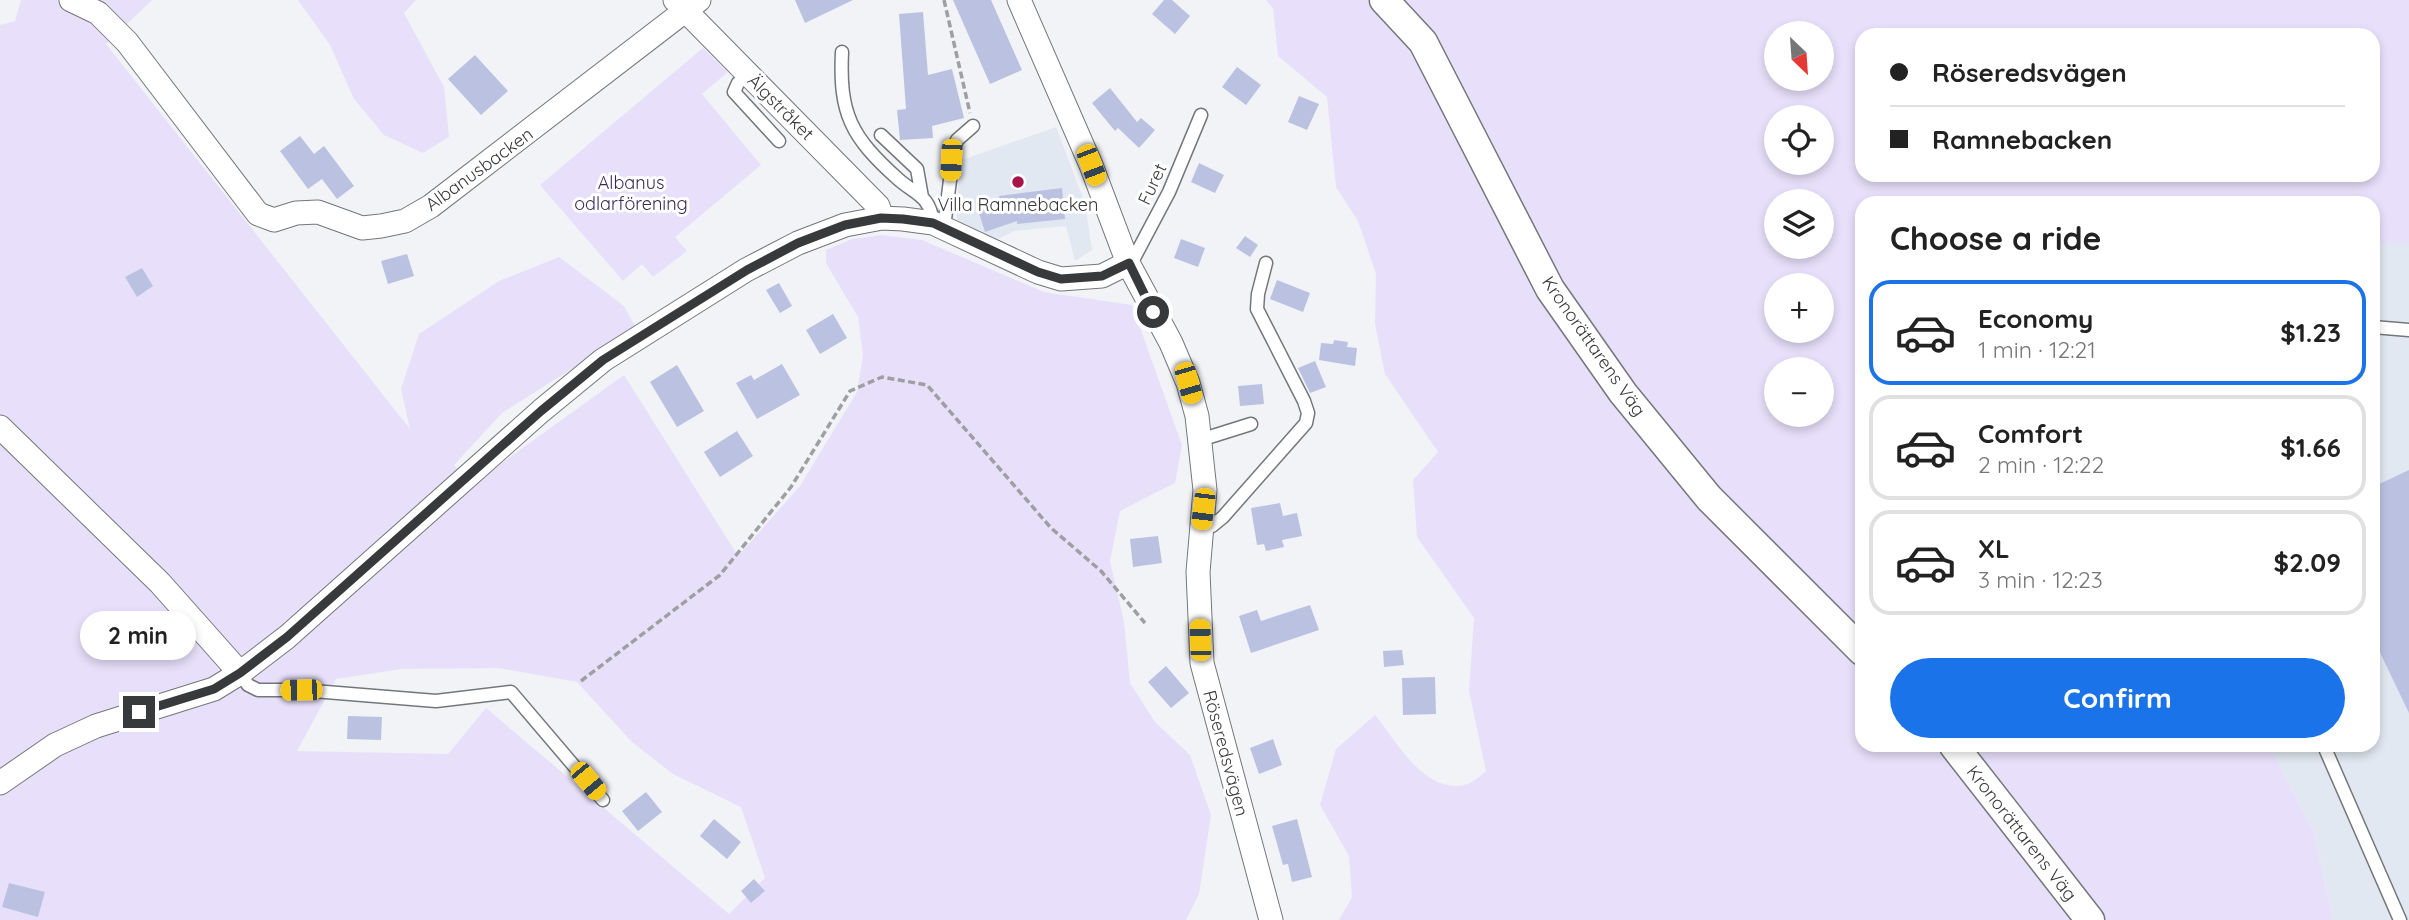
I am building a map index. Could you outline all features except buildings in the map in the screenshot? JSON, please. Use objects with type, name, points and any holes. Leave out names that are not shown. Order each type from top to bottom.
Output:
[{"type":"street","name":"Albanusbacken","points":[[71,0],[98,13],[127,41],[258,214],[274,220],[296,213],[318,212],[362,228],[405,220],[431,206],[686,4]]},
{"type":"street","name":"Röseredsvägen","points":[[1019,0],[1091,165],[1129,263],[1171,343],[1188,383],[1200,440],[1205,490],[1198,572],[1202,663],[1271,920]]},
{"type":"street","name":"Kronorättarens Väg","points":[[1384,0],[1423,42],[1550,289],[1623,393],[1709,498],[1855,644]]},
{"type":"street","name":"Älgstråket","points":[[686,4],[749,75],[878,206],[881,218]]},
{"type":"street","points":[[0,783],[55,746],[96,726],[214,689],[240,673],[287,637],[541,411],[603,360],[747,270],[798,243],[845,225],[881,218],[938,225],[1038,272],[1061,279],[1102,276],[1129,263]]},
{"type":"street","points":[[0,427],[160,583],[240,673]]},
{"type":"street","name":"Kronorättarens Väg","points":[[1959,752],[2090,920]]},
{"type":"lane","points":[[842,52],[840,88],[849,121],[898,179],[931,207],[938,225]]},
{"type":"lane","points":[[749,75],[738,83],[734,92],[779,141]]},
{"type":"lane","name":"Furet","points":[[1129,263],[1168,192],[1201,115]]},
{"type":"lane","points":[[938,225],[957,140],[973,126]]},
{"type":"lane","points":[[881,135],[917,169],[922,197]]},
{"type":"lane","points":[[1201,529],[1212,526],[1223,517],[1306,423],[1308,413],[1304,401],[1258,309],[1258,294],[1266,263]]},
{"type":"lane","points":[[2380,328],[2409,330]]},
{"type":"lane","points":[[1200,440],[1251,424]]},
{"type":"lane","points":[[240,673],[248,685],[258,690],[301,690],[436,701],[512,692],[603,800]]},
{"type":"lane","points":[[2327,752],[2400,920]]},
{"type":"path","points":[[944,0],[973,126]]},
{"type":"path","points":[[581,681],[720,575],[791,487],[850,391],[882,377],[927,385],[1051,528],[1101,571],[1145,623]]},
{"type":"shaded area","name":"Villa Ramnebacken","points":[[1056,127],[1085,203],[1092,250],[1075,261],[1066,226],[1014,231],[992,242],[957,222],[959,161]]},
{"type":"shaded area","points":[[2380,244],[2409,244],[2409,920],[2333,920],[2314,833],[2272,752],[2380,752]]},
{"type":"green space","points":[[21,0],[152,0],[106,44],[410,429],[401,389],[419,334],[499,281],[559,257],[624,306],[636,328],[502,413],[454,465],[470,486],[624,375],[738,556],[800,486],[857,392],[863,355],[858,317],[826,263],[826,250],[852,239],[882,235],[922,240],[1044,292],[1132,305],[1182,445],[1175,483],[1120,511],[1110,561],[1124,622],[1130,683],[1155,722],[1190,755],[1211,815],[1199,894],[1186,920],[0,920],[0,25],[15,21]],"holes":[[[499,668],[577,682],[632,742],[673,774],[741,807],[765,878],[729,914],[486,708],[448,754],[297,751],[336,679],[401,669]]]},
{"type":"green space","points":[[298,0],[416,0],[404,13],[444,87],[449,137],[423,153],[384,135],[354,99],[330,45]]},
{"type":"green space","points":[[1266,0],[2409,0],[2409,244],[2380,244],[2380,196],[1855,196],[1855,752],[2272,752],[2314,833],[2333,920],[1339,920],[1352,897],[1349,856],[1320,805],[1336,749],[1375,715],[1414,764],[1439,782],[1453,786],[1468,784],[1486,771],[1469,691],[1474,618],[1417,537],[1413,480],[1438,452],[1385,374],[1375,324],[1376,274],[1358,221],[1336,187],[1327,97],[1278,56],[1273,8]]},
{"type":"green space","name":"Albanus odlarförening","points":[[703,48],[728,72],[702,94],[761,165],[675,237],[687,251],[653,277],[642,264],[623,281],[540,185]]},
{"type":"place","name":"Villa Ramnebacken","points":[[1018,182]]},
{"type":"route","points":[[139,712],[214,689],[240,673],[287,637],[541,411],[603,360],[747,270],[798,243],[845,225],[881,218],[933,223],[1038,272],[1061,279],[1102,276],[1129,263],[1153,312]]}]
